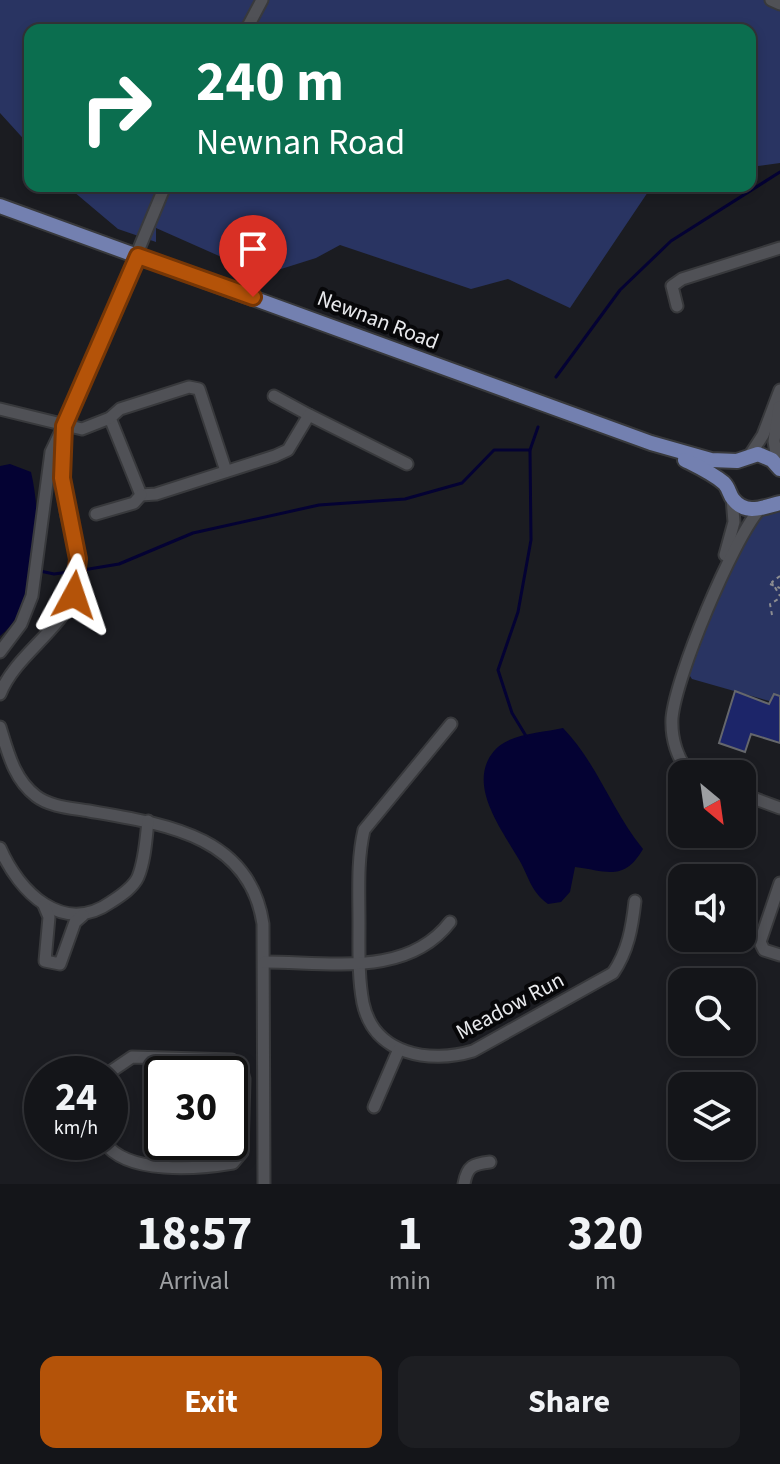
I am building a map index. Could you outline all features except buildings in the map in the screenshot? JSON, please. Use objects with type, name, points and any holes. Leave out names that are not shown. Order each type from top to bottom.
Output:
[{"type":"main road","name":"Newnan Road","points":[[0,206],[651,443],[711,460],[766,456],[779,468]]},
{"type":"main road","name":"Newnan Road","points":[[651,443],[710,472],[744,508],[772,503]]},
{"type":"main road","points":[[730,492],[729,472],[743,458]]},
{"type":"street","points":[[249,24],[262,0]]},
{"type":"street","points":[[771,0],[780,4]]},
{"type":"street","points":[[0,652],[21,624],[32,596],[51,452],[138,256],[163,192]]},
{"type":"street","points":[[677,306],[672,286],[682,279],[780,248]]},
{"type":"street","points":[[0,409],[27,413],[82,429],[110,418],[120,409],[189,387],[199,389],[226,471]]},
{"type":"street","points":[[743,458],[763,435],[780,390]]},
{"type":"street","points":[[274,396],[407,464]]},
{"type":"street","points":[[779,468],[774,441],[780,402]]},
{"type":"street","points":[[96,514],[134,503],[141,495],[156,494],[288,450],[309,415]]},
{"type":"street","points":[[110,418],[141,495]]},
{"type":"street","points":[[0,694],[19,664],[60,618],[74,595],[79,577],[62,478],[64,426]]},
{"type":"street","points":[[719,582],[734,522],[730,492]]},
{"type":"street","points":[[683,760],[676,748],[673,713],[737,540],[772,503]]},
{"type":"street","points":[[374,1107],[399,1049],[376,1032],[363,1006],[359,962],[359,851],[364,830],[451,724]]},
{"type":"street","points":[[0,727],[23,785],[40,799],[148,821],[195,835],[247,874],[259,897],[265,962],[264,1184]]},
{"type":"street","points":[[756,799],[780,808]]},
{"type":"street","points":[[44,905],[49,917],[45,961],[60,964],[75,922],[83,915],[104,907],[137,879],[148,821]]},
{"type":"street","points":[[0,848],[16,877],[44,905],[65,914],[83,915]]},
{"type":"street","points":[[780,883],[760,942],[764,950],[780,955]]},
{"type":"street","name":"Meadow Run","points":[[399,1049],[422,1058],[450,1058],[473,1051],[613,973],[624,957],[632,930],[635,901]]},
{"type":"street","points":[[265,962],[397,960],[421,950],[450,922]]},
{"type":"street","points":[[248,1113],[265,1114]]},
{"type":"street","points":[[124,1160],[130,1163],[205,1168],[235,1160]]},
{"type":"street","points":[[464,1184],[466,1172],[473,1164],[490,1162]]},
{"type":"path","points":[[772,585],[780,576]]},
{"type":"path","points":[[772,585],[780,588]]},
{"type":"path","points":[[772,585],[780,597],[770,604],[773,614],[780,610]]},
{"type":"shaded area","points":[[0,0],[780,0],[780,163],[756,166],[756,24],[24,24],[24,139],[0,113]]},
{"type":"shaded area","points":[[74,192],[648,192],[570,308],[508,279],[471,289],[340,245],[316,258],[262,275],[156,228],[156,242],[118,229]]},
{"type":"shaded area","points":[[10,464],[31,472],[37,536],[31,582],[24,603],[14,621],[0,636],[0,466]]},
{"type":"shaded area","points":[[780,507],[780,704],[692,679],[686,670],[743,540],[760,515]]},
{"type":"shaded area","points":[[563,728],[585,756],[643,849],[622,870],[606,872],[575,867],[570,892],[561,902],[548,904],[533,888],[496,821],[485,792],[484,778],[486,764],[500,745],[517,737]]},
{"type":"waterway","points":[[756,187],[780,172]]},
{"type":"waterway","points":[[556,377],[620,290],[671,241],[748,192]]},
{"type":"waterway","points":[[526,736],[512,713],[498,670],[518,612],[531,540],[530,450],[538,427]]},
{"type":"waterway","points":[[83,570],[119,564],[193,533],[319,505],[405,499],[462,483],[494,450],[530,450]]},
{"type":"waterway","points":[[40,571],[54,574],[76,571]]},
{"type":"route","points":[[74,595],[79,577],[78,559],[62,478],[64,426],[138,256],[253,297]]}]
